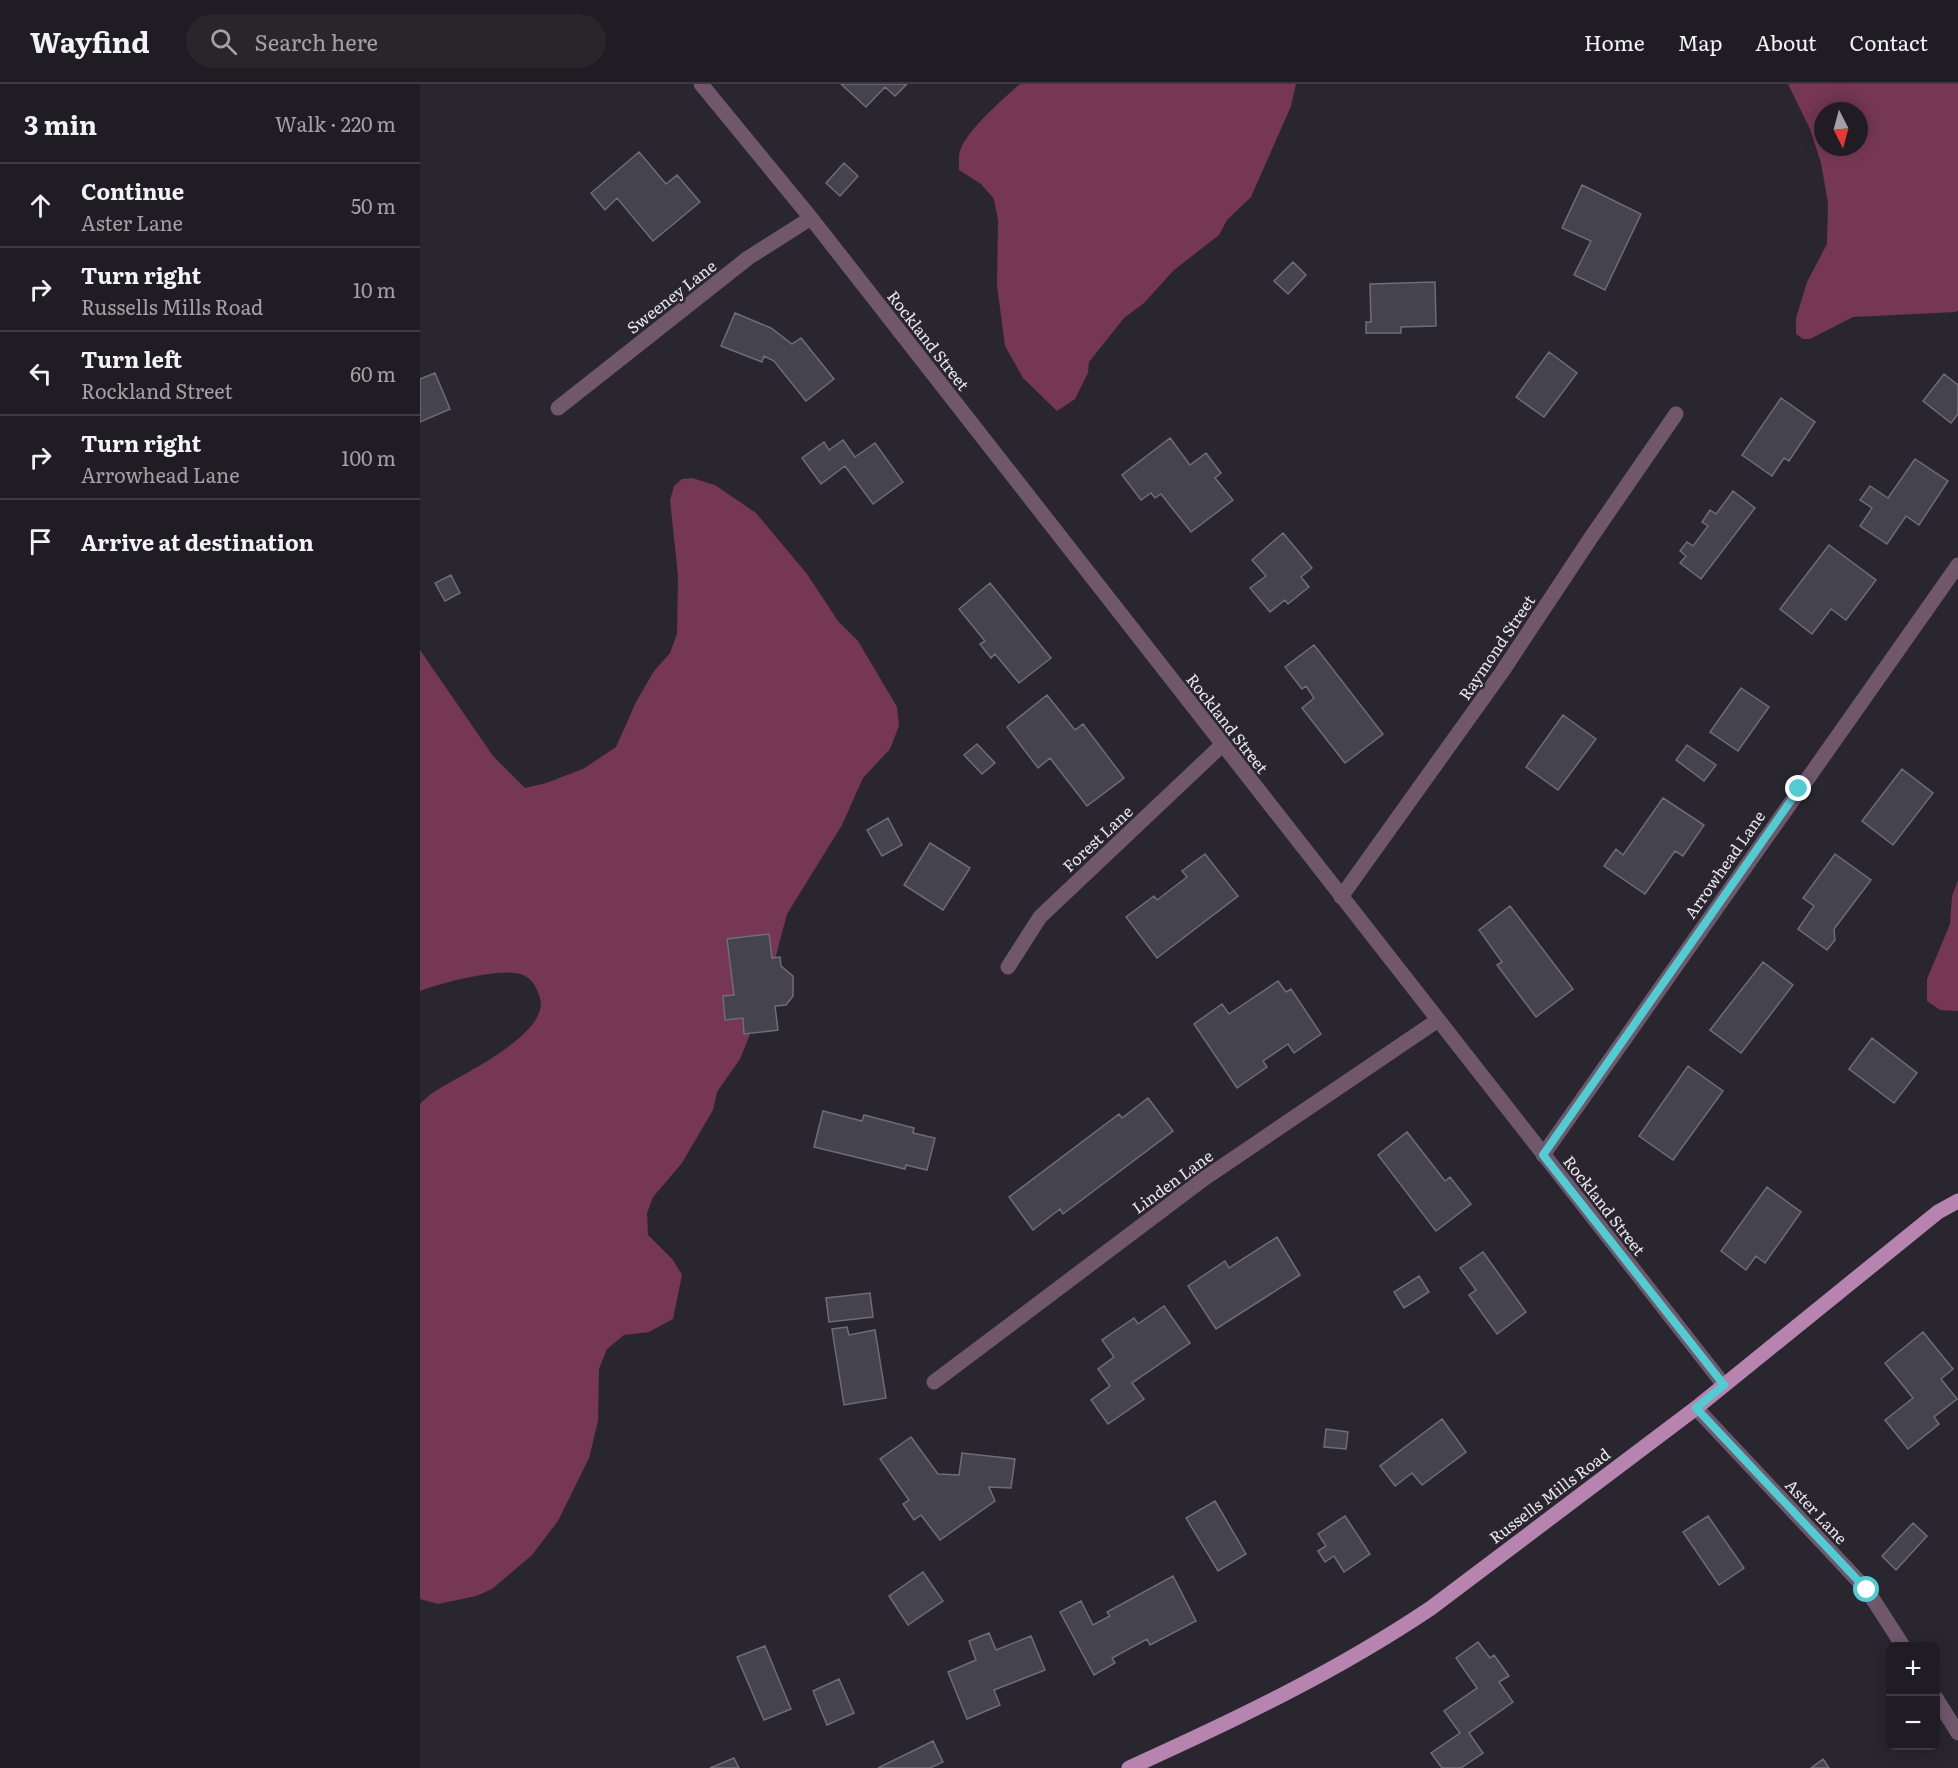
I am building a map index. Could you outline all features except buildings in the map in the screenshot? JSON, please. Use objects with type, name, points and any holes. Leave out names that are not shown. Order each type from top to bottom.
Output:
[{"type":"main road","name":"Russells Mills Road","points":[[1129,1768],[1234,1720],[1311,1681],[1392,1634],[1456,1589],[1502,1552],[1696,1408],[1938,1212],[1958,1200]]},
{"type":"street","name":"Rockland Street","points":[[701,84],[811,218],[1724,1385]]},
{"type":"street","name":"Sweeney Lane","points":[[558,408],[748,258],[811,218]]},
{"type":"street","name":"Raymond Street","points":[[1341,897],[1502,672],[1676,414]]},
{"type":"street","name":"Arrowhead Lane","points":[[1543,1155],[1958,565]]},
{"type":"street","name":"Forest Lane","points":[[1008,967],[1040,917],[1222,745]]},
{"type":"street","name":"Linden Lane","points":[[934,1382],[1205,1178],[1438,1020]]},
{"type":"street","name":"Aster Lane","points":[[1696,1408],[1867,1590],[1900,1642]]},
{"type":"street","points":[[1940,1706],[1958,1733]]},
{"type":"shaded area","points":[[1020,84],[1296,84],[1291,106],[1251,197],[1227,220],[1219,235],[1174,270],[1144,303],[1124,318],[1089,362],[1088,373],[1075,399],[1057,411],[1023,378],[1005,346],[997,285],[998,220],[994,199],[981,184],[959,170],[960,151],[970,134]]},
{"type":"shaded area","points":[[1788,84],[1958,84],[1958,310],[1956,312],[1853,317],[1810,339],[1803,339],[1796,334],[1796,318],[1807,282],[1827,244],[1828,203],[1819,156],[1868,156],[1868,102],[1814,102],[1814,141]]},
{"type":"shaded area","points":[[692,478],[715,485],[756,513],[807,574],[838,621],[858,641],[897,707],[899,726],[890,749],[863,778],[842,825],[787,914],[765,997],[740,1059],[717,1092],[713,1110],[682,1163],[653,1197],[647,1213],[648,1235],[673,1260],[682,1275],[673,1319],[649,1332],[624,1335],[607,1349],[599,1369],[598,1421],[589,1458],[558,1521],[532,1555],[492,1589],[476,1596],[438,1604],[420,1599],[420,1104],[432,1093],[502,1052],[533,1024],[540,1009],[539,995],[533,983],[523,975],[514,973],[472,977],[420,991],[420,650],[493,756],[525,788],[583,769],[616,747],[636,702],[654,671],[670,653],[677,634],[678,576],[670,500],[674,486],[682,479]]},
{"type":"shaded area","points":[[1958,880],[1958,1011],[1940,1010],[1927,1001],[1927,979],[1950,924],[1952,896]]},
{"type":"route","points":[[1799,789],[1543,1155],[1724,1385],[1696,1408],[1867,1590]]}]
